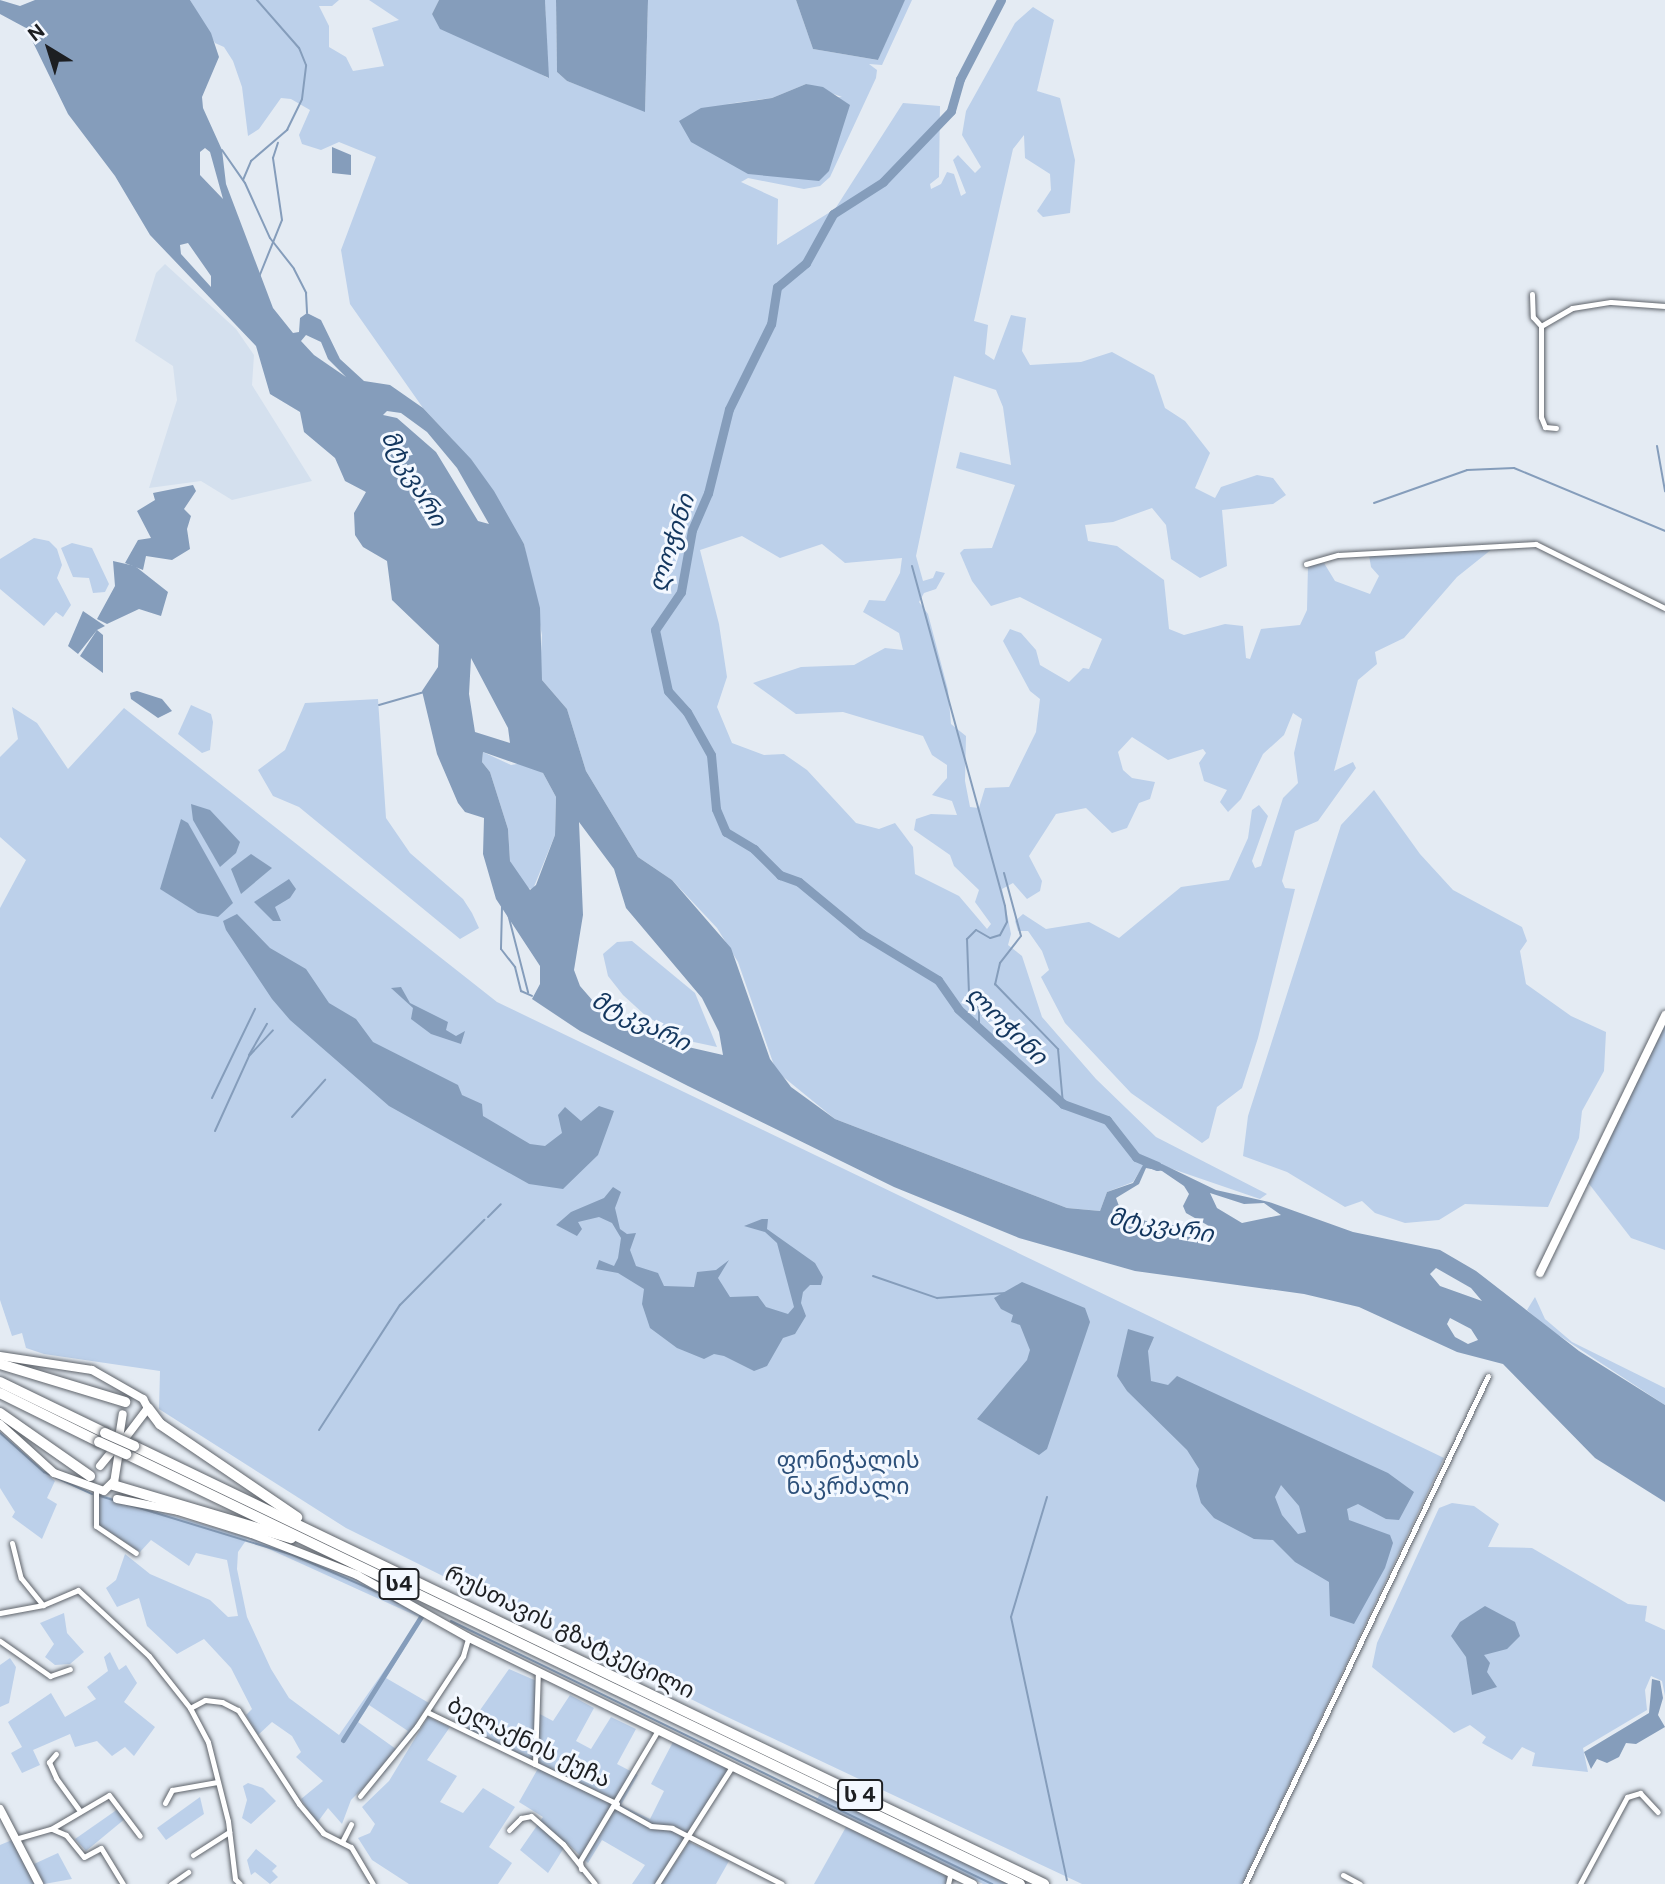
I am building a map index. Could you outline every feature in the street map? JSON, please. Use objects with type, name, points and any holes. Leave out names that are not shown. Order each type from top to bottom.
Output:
[{"type":"highway","points":[[0,1364],[125,1406]]},
{"type":"highway","name":"რუსთავის გზატკეცილი","points":[[0,1382],[102,1437]]},
{"type":"highway","name":"რუსთავის გზატკეცილი","points":[[0,1393],[339,1542],[1020,1884]]},
{"type":"highway","points":[[148,1408],[160,1424],[339,1542]]},
{"type":"highway","points":[[0,1412],[93,1484]]},
{"type":"highway","name":"რუსთავის გზატკეცილი","points":[[130,1450],[337,1554],[1044,1884]]},
{"type":"highway","points":[[112,1482],[337,1554]]},
{"type":"street","points":[[1532,294],[1533,317],[1541,326],[1541,417],[1545,427],[1556,428]]},
{"type":"street","points":[[1541,326],[1572,308],[1611,302],[1665,306]]},
{"type":"street","points":[[1306,564],[1338,555],[1536,544],[1665,608]]},
{"type":"street","points":[[1540,1273],[1665,1015]]},
{"type":"street","points":[[0,1356],[92,1370],[137,1397],[148,1408],[120,1445],[112,1482]]},
{"type":"street","points":[[1245,1884],[1488,1376]]},
{"type":"street","points":[[116,1383],[130,1421],[139,1422]]},
{"type":"street","points":[[136,1553],[96,1526],[93,1484],[100,1466],[118,1444],[125,1406],[137,1397]]},
{"type":"street","points":[[0,1424],[44,1466],[70,1479],[93,1484],[112,1482]]},
{"type":"street","points":[[100,1466],[112,1482],[117,1499]]},
{"type":"street","points":[[93,1484],[117,1499],[178,1511],[326,1562],[407,1600],[467,1637],[733,1765],[951,1879],[969,1882]]},
{"type":"street","points":[[12,1543],[21,1578],[43,1605]]},
{"type":"street","points":[[0,1613],[43,1605],[78,1590],[149,1656],[190,1707],[208,1742],[229,1832],[235,1879],[240,1884]]},
{"type":"street","points":[[0,1641],[44,1674],[70,1669]]},
{"type":"street","points":[[360,1796],[427,1712],[463,1656],[467,1642]]},
{"type":"street","points":[[535,1765],[538,1671]]},
{"type":"street","points":[[190,1707],[205,1700],[222,1702],[238,1710],[299,1804],[323,1833],[342,1842],[358,1855],[373,1884]]},
{"type":"street","name":"ბელაქნის ქუჩა","points":[[427,1712],[616,1805],[650,1826],[672,1828],[689,1840],[782,1884]]},
{"type":"street","points":[[580,1869],[580,1861],[616,1805],[658,1730]]},
{"type":"street","points":[[56,1754],[49,1762],[52,1770],[80,1811]]},
{"type":"street","points":[[657,1884],[689,1840],[733,1765]]},
{"type":"street","points":[[164,1803],[172,1790],[217,1782]]},
{"type":"street","points":[[1580,1884],[1627,1797],[1640,1793],[1658,1812]]},
{"type":"street","points":[[15,1839],[51,1829],[109,1795],[140,1836]]},
{"type":"street","points":[[0,1809],[39,1884]]},
{"type":"street","points":[[509,1830],[520,1818],[531,1816],[563,1844],[580,1869],[595,1884]]},
{"type":"street","points":[[342,1842],[351,1824]]},
{"type":"street","points":[[51,1829],[65,1835],[84,1857],[101,1848],[123,1884]]},
{"type":"street","points":[[193,1855],[229,1832]]},
{"type":"street","points":[[172,1884],[188,1872]]},
{"type":"street","points":[[1343,1875],[1360,1884]]},
{"type":"shaded area","points":[[165,264],[236,329],[254,355],[252,385],[312,481],[232,500],[201,481],[149,488],[177,400],[173,366],[135,341],[156,273]]},
{"type":"green space","points":[[190,0],[339,0],[332,6],[319,6],[329,26],[329,47],[346,57],[353,71],[384,66],[372,28],[399,20],[369,0],[439,0],[432,14],[548,78],[545,0],[556,0],[557,72],[567,81],[645,111],[648,0],[796,0],[813,49],[878,60],[900,8],[905,0],[912,0],[882,65],[869,64],[877,70],[876,78],[830,177],[820,186],[804,189],[748,178],[741,182],[778,199],[777,245],[835,209],[903,103],[940,106],[939,177],[930,184],[931,189],[941,184],[947,172],[954,174],[961,196],[966,193],[953,160],[958,155],[975,173],[981,167],[962,135],[966,111],[1015,23],[1033,7],[1054,20],[1037,91],[1060,98],[1075,160],[1070,213],[1043,217],[1037,211],[1051,190],[1050,174],[1025,158],[1024,135],[1013,149],[974,321],[988,325],[985,354],[994,360],[1011,315],[1026,318],[1022,351],[1030,365],[1081,362],[1112,352],[1154,375],[1165,408],[1185,421],[1210,453],[1195,488],[1215,498],[1221,487],[1257,475],[1273,478],[1286,495],[1273,504],[1222,510],[1227,566],[1200,578],[1171,559],[1166,525],[1152,508],[1113,522],[1085,525],[1088,541],[1117,546],[1164,580],[1169,629],[1184,635],[1225,624],[1243,626],[1246,658],[1250,659],[1261,629],[1300,625],[1307,610],[1308,564],[1324,563],[1335,581],[1370,594],[1379,576],[1371,567],[1369,555],[1492,549],[1457,577],[1404,638],[1375,652],[1377,664],[1358,680],[1334,771],[1353,762],[1356,768],[1318,821],[1295,831],[1282,881],[1285,888],[1295,889],[1258,1038],[1242,1088],[1217,1107],[1209,1138],[1202,1143],[1131,1093],[1065,1023],[1041,977],[1049,970],[1042,951],[1028,931],[1018,931],[1015,921],[1023,914],[1046,929],[1089,922],[1119,938],[1181,887],[1229,880],[1248,838],[1252,810],[1259,805],[1268,816],[1252,861],[1255,868],[1261,866],[1283,798],[1298,783],[1294,753],[1302,719],[1293,713],[1284,735],[1263,754],[1241,799],[1228,812],[1220,802],[1227,790],[1204,781],[1199,763],[1206,753],[1203,749],[1168,760],[1132,737],[1118,752],[1123,770],[1132,778],[1155,782],[1150,799],[1139,803],[1127,828],[1112,833],[1086,808],[1056,814],[1029,856],[1042,881],[1040,891],[1027,899],[1013,883],[1002,889],[1011,934],[1008,945],[1022,956],[1042,1017],[1096,1079],[1156,1137],[1267,1194],[1260,1199],[1152,1162],[1143,1166],[1133,1182],[1107,1192],[1100,1211],[1067,1208],[835,1119],[776,1071],[738,962],[717,928],[672,880],[638,857],[586,771],[567,709],[542,680],[542,635],[524,544],[453,440],[423,408],[350,304],[341,250],[376,157],[339,142],[321,150],[302,144],[299,135],[310,110],[291,99],[281,98],[259,129],[248,136],[242,87],[233,61],[224,47],[215,43]],"holes":[[[806,84],[842,97],[727,104],[772,98]],[[954,376],[996,390],[1003,407],[1011,465],[960,452],[956,468],[1015,485],[992,548],[964,549],[960,553],[972,581],[991,606],[1020,597],[1102,639],[1089,669],[1083,668],[1069,682],[1040,665],[1036,650],[1021,633],[1010,629],[1003,641],[1030,691],[1040,699],[1036,732],[1009,787],[985,788],[979,808],[970,807],[965,781],[966,736],[951,724],[948,690],[928,614],[919,602],[924,593],[936,589],[945,573],[936,571],[933,578],[923,581],[916,556]],[[742,536],[780,558],[822,544],[845,563],[902,558],[900,573],[885,601],[869,600],[863,612],[899,633],[903,650],[885,648],[854,665],[801,667],[753,683],[796,714],[843,712],[923,736],[932,755],[947,765],[947,778],[932,795],[952,801],[957,815],[931,814],[916,819],[914,830],[950,855],[954,866],[979,890],[975,902],[991,924],[987,929],[959,896],[915,874],[913,847],[895,823],[879,829],[856,823],[807,770],[784,754],[764,755],[732,743],[717,707],[727,677],[719,624],[700,550]]]},
{"type":"green space","points":[[34,538],[49,541],[57,549],[62,565],[57,578],[71,605],[63,617],[56,612],[44,626],[0,589],[0,559]]},
{"type":"green space","points":[[72,543],[92,548],[109,584],[105,592],[93,593],[89,578],[73,577],[61,548]]},
{"type":"green space","points":[[378,699],[386,818],[410,853],[463,899],[472,913],[479,928],[460,939],[299,807],[273,796],[258,770],[285,750],[305,703]]},
{"type":"green space","points":[[191,705],[211,714],[213,722],[210,750],[202,753],[178,734]]},
{"type":"green space","name":"ფონიჭალის ნაკრძალი","points":[[12,707],[37,723],[68,769],[124,708],[497,1002],[1444,1458],[1242,1884],[1082,1884],[721,1714],[346,1528],[159,1409],[160,1371],[44,1354],[26,1348],[22,1333],[12,1336],[0,1300],[0,908],[26,860],[0,837],[0,757],[18,739]]},
{"type":"green space","points":[[483,752],[511,765],[523,763],[543,773],[556,797],[555,835],[533,889],[525,888],[510,861],[508,829],[490,772],[482,762]]},
{"type":"green space","points":[[1374,790],[1420,854],[1453,890],[1522,927],[1527,941],[1520,951],[1526,984],[1571,1016],[1606,1032],[1604,1071],[1582,1111],[1579,1138],[1548,1207],[1465,1204],[1439,1220],[1405,1223],[1375,1213],[1362,1201],[1345,1207],[1287,1172],[1243,1156],[1248,1116],[1341,825]]},
{"type":"green space","points":[[632,941],[695,993],[717,1047],[689,1041],[646,1016],[623,995],[608,976],[603,954],[617,942]]},
{"type":"green space","points":[[1665,1021],[1665,1250],[1631,1238],[1586,1180]]},
{"type":"green space","points":[[1535,1297],[1545,1319],[1572,1342],[1665,1388],[1665,1405],[1546,1327],[1527,1310]]},
{"type":"green space","points":[[0,1434],[55,1481],[47,1498],[57,1504],[42,1539],[12,1517],[15,1512],[0,1488]]},
{"type":"green space","points":[[99,1494],[280,1547],[354,1577],[426,1613],[386,1678],[429,1703],[385,1772],[381,1770],[351,1800],[342,1824],[328,1808],[317,1823],[313,1818],[301,1799],[323,1781],[296,1757],[301,1752],[292,1736],[272,1722],[258,1735],[246,1715],[252,1709],[231,1668],[204,1639],[177,1654],[147,1626],[139,1598],[117,1607],[106,1588],[116,1580],[125,1554],[150,1574],[210,1600],[228,1617],[238,1616],[227,1560],[196,1553],[189,1566],[151,1540],[140,1552],[99,1525]],"holes":[[[247,1539],[421,1618],[339,1735],[289,1698],[271,1669],[247,1617],[237,1569],[238,1552]],[[369,1705],[408,1731],[396,1749],[358,1722]]]},
{"type":"green space","points":[[1452,1503],[1474,1506],[1499,1524],[1488,1547],[1532,1548],[1628,1604],[1647,1606],[1645,1621],[1665,1630],[1665,1696],[1662,1681],[1651,1676],[1645,1690],[1647,1710],[1583,1748],[1588,1772],[1532,1766],[1535,1753],[1522,1747],[1512,1760],[1482,1743],[1486,1737],[1470,1725],[1454,1733],[1372,1667],[1377,1643],[1439,1508]]},
{"type":"green space","points":[[64,1613],[67,1633],[84,1652],[70,1664],[55,1665],[45,1657],[54,1644],[40,1623]]},
{"type":"green space","points":[[110,1652],[119,1670],[126,1665],[137,1683],[124,1702],[155,1727],[134,1756],[125,1747],[112,1756],[97,1741],[75,1747],[70,1734],[33,1750],[40,1765],[22,1773],[11,1753],[22,1747],[8,1722],[51,1693],[65,1717],[96,1699],[87,1687],[108,1671],[104,1657]]},
{"type":"green space","points":[[10,1658],[16,1667],[9,1703],[0,1707],[0,1665]]},
{"type":"green space","points":[[509,1669],[539,1682],[538,1713],[553,1721],[570,1695],[594,1708],[576,1741],[591,1749],[611,1717],[636,1729],[617,1764],[638,1775],[621,1805],[650,1819],[664,1791],[651,1784],[674,1740],[726,1764],[727,1771],[656,1884],[632,1884],[645,1865],[602,1840],[588,1863],[567,1843],[548,1873],[520,1850],[543,1817],[519,1802],[540,1765],[466,1730]]},
{"type":"green space","points":[[428,1717],[450,1727],[427,1760],[457,1776],[440,1802],[463,1813],[483,1788],[515,1807],[489,1847],[512,1863],[498,1884],[409,1884],[372,1860],[358,1838],[370,1833],[375,1824],[362,1807],[389,1781]]},
{"type":"green space","points":[[248,1783],[263,1788],[276,1801],[251,1824],[242,1818],[247,1800],[243,1786]]},
{"type":"green space","points":[[821,1792],[1015,1884],[983,1884],[815,1803]]},
{"type":"green space","points":[[200,1797],[204,1814],[166,1840],[157,1828]]},
{"type":"green space","points":[[118,1809],[126,1818],[86,1851],[75,1839]]},
{"type":"green space","points":[[846,1827],[948,1877],[946,1884],[814,1884]]},
{"type":"green space","points":[[12,1840],[35,1884],[0,1884],[0,1845]]},
{"type":"green space","points":[[689,1842],[729,1861],[716,1884],[661,1884]]},
{"type":"green space","points":[[256,1849],[277,1866],[272,1871],[278,1877],[270,1884],[255,1872],[251,1875],[247,1860]]},
{"type":"green space","points":[[58,1853],[72,1879],[44,1884],[34,1864]]},
{"type":"water","name":"მტკვარი","points":[[0,0],[20,6],[35,0],[190,0],[211,33],[219,57],[202,97],[203,108],[222,150],[226,184],[273,308],[293,333],[299,332],[300,318],[307,313],[321,320],[340,359],[364,381],[390,385],[423,408],[471,459],[494,491],[524,544],[540,608],[542,680],[567,709],[586,771],[638,857],[672,880],[731,948],[770,1059],[791,1087],[835,1119],[1067,1208],[1100,1211],[1107,1192],[1133,1183],[1143,1165],[1162,1164],[1216,1190],[1269,1202],[1353,1232],[1440,1250],[1476,1271],[1579,1351],[1665,1405],[1665,1502],[1595,1458],[1503,1364],[1457,1352],[1359,1307],[1304,1294],[1135,1271],[1019,1238],[894,1187],[688,1086],[580,1031],[532,999],[540,984],[540,966],[496,899],[483,854],[484,818],[465,812],[458,803],[437,754],[422,691],[438,667],[439,645],[392,600],[387,561],[363,547],[355,535],[354,513],[366,492],[345,481],[335,458],[304,432],[300,412],[270,394],[256,346],[150,235],[115,176],[68,114],[26,28],[0,14]],"holes":[[[205,148],[210,152],[223,199],[200,175],[200,152]],[[188,243],[211,276],[211,287],[181,254],[180,245]],[[306,335],[321,342],[328,359],[346,377],[314,355],[301,341]],[[387,411],[401,413],[427,432],[457,468],[489,524],[478,521],[436,452],[397,418],[383,415]],[[471,658],[508,728],[510,743],[475,732],[469,694]],[[483,752],[543,773],[556,797],[555,835],[536,885],[530,890],[510,861],[508,829],[490,772],[482,762]],[[579,822],[614,869],[626,908],[702,998],[719,1032],[723,1055],[688,1047],[606,1016],[580,986],[574,970],[583,915]],[[1146,1168],[1162,1171],[1184,1186],[1189,1194],[1183,1206],[1186,1213],[1216,1230],[1153,1223],[1122,1214],[1116,1198],[1139,1184]],[[1210,1193],[1244,1204],[1264,1203],[1281,1215],[1242,1223],[1217,1208]],[[1436,1268],[1471,1288],[1482,1301],[1440,1286],[1430,1274]],[[1450,1318],[1471,1329],[1478,1340],[1468,1344],[1455,1337],[1447,1324]]]},
{"type":"water","points":[[439,0],[545,0],[549,78],[440,29],[432,14]]},
{"type":"water","points":[[556,0],[648,0],[645,112],[567,81],[557,72]]},
{"type":"water","points":[[796,0],[905,0],[878,60],[813,49]]},
{"type":"water","points":[[806,84],[823,87],[850,105],[829,171],[819,181],[748,174],[691,142],[679,121],[701,108],[772,98]]},
{"type":"water","points":[[332,147],[351,155],[351,175],[332,173]]},
{"type":"water","points":[[193,485],[196,491],[184,509],[191,516],[187,529],[190,549],[172,560],[146,556],[143,570],[125,563],[138,540],[151,538],[137,511],[155,500],[153,493]]},
{"type":"water","points":[[113,561],[135,566],[168,592],[161,616],[139,609],[107,624],[97,619],[115,586]]},
{"type":"water","points":[[83,611],[105,626],[97,630],[78,654],[68,646]]},
{"type":"water","points":[[97,630],[103,635],[103,673],[80,656]]},
{"type":"water","points":[[137,691],[162,699],[172,711],[158,718],[131,699],[130,693]]},
{"type":"water","points":[[191,804],[210,810],[240,842],[236,853],[220,867],[193,820]]},
{"type":"water","points":[[181,819],[188,823],[233,903],[218,917],[198,913],[160,889]]},
{"type":"water","points":[[251,854],[272,868],[241,894],[231,869]]},
{"type":"water","points":[[289,879],[296,889],[290,898],[275,907],[281,921],[273,921],[254,902]]},
{"type":"water","points":[[237,914],[270,948],[306,969],[329,1003],[356,1019],[373,1042],[458,1085],[462,1095],[482,1104],[483,1116],[530,1144],[545,1146],[562,1133],[558,1115],[565,1107],[581,1121],[599,1106],[614,1111],[598,1155],[563,1189],[529,1184],[389,1106],[290,1020],[272,999],[226,930],[223,921]]},
{"type":"water","points":[[401,987],[410,1003],[448,1022],[446,1030],[456,1036],[465,1031],[461,1044],[431,1034],[411,1019],[413,1008],[391,988]]},
{"type":"water","points":[[613,1187],[621,1192],[615,1208],[620,1229],[627,1234],[636,1233],[630,1250],[636,1266],[658,1273],[664,1286],[694,1287],[697,1272],[716,1270],[729,1260],[718,1278],[730,1297],[758,1296],[766,1307],[788,1314],[794,1307],[777,1243],[765,1232],[744,1226],[762,1219],[768,1219],[767,1229],[815,1263],[823,1277],[821,1285],[810,1285],[803,1292],[801,1303],[806,1316],[795,1334],[783,1338],[767,1366],[754,1371],[724,1356],[714,1354],[704,1359],[677,1348],[650,1328],[642,1304],[644,1289],[618,1273],[596,1269],[599,1260],[614,1266],[618,1258],[621,1238],[612,1223],[599,1217],[578,1222],[582,1229],[577,1236],[556,1225],[571,1212],[604,1198]]},
{"type":"water","points":[[1022,1282],[1085,1308],[1090,1322],[1047,1449],[1039,1455],[977,1419],[1027,1360],[1030,1350],[1020,1325],[1011,1322],[1013,1315],[1001,1309],[994,1298]]},
{"type":"water","points":[[1128,1329],[1154,1337],[1148,1351],[1151,1381],[1168,1385],[1177,1376],[1388,1473],[1414,1492],[1399,1520],[1386,1519],[1358,1504],[1347,1509],[1349,1520],[1390,1535],[1393,1543],[1385,1568],[1354,1624],[1330,1616],[1329,1582],[1295,1562],[1273,1540],[1254,1539],[1214,1518],[1201,1503],[1196,1486],[1199,1469],[1187,1450],[1127,1391],[1117,1376]],"holes":[[[1281,1485],[1299,1506],[1306,1532],[1298,1534],[1282,1515],[1275,1497]]]},
{"type":"water","points":[[1485,1606],[1515,1622],[1520,1636],[1507,1649],[1484,1655],[1490,1663],[1487,1672],[1497,1687],[1472,1695],[1466,1657],[1451,1636],[1460,1622]]},
{"type":"water","points":[[1652,1679],[1660,1681],[1663,1698],[1658,1715],[1665,1727],[1636,1744],[1626,1743],[1619,1757],[1607,1763],[1597,1759],[1591,1769],[1584,1752],[1649,1713]]},
{"type":"waterway","points":[[243,180],[251,161],[287,130],[302,99],[306,65],[299,48],[257,0]]},
{"type":"waterway","name":"ლოჭინი","points":[[1001,0],[960,79],[951,111],[883,182],[833,214],[806,263],[777,287],[771,324],[729,409],[708,493],[692,530],[681,592],[655,630],[668,691],[687,712],[711,755],[716,809],[726,832],[754,849],[780,875],[799,882],[862,934],[938,980],[958,1009],[1063,1104],[1107,1120],[1136,1157],[1157,1166]]},
{"type":"waterway","points":[[259,277],[282,220],[273,158],[278,143]]},
{"type":"waterway","points":[[222,150],[245,183],[270,238],[294,269],[306,293],[307,313]]},
{"type":"waterway","points":[[1657,446],[1665,491]]},
{"type":"waterway","points":[[1374,503],[1467,470],[1514,468],[1665,531]]},
{"type":"waterway","points":[[912,566],[1005,906],[1007,922],[1000,935],[990,938],[976,930],[967,939],[969,993],[979,1009],[979,1027]]},
{"type":"waterway","points":[[379,705],[424,692]]},
{"type":"waterway","points":[[1004,873],[1021,936],[1000,963],[995,984],[1058,1049],[1063,1104]]},
{"type":"waterway","points":[[502,907],[501,949],[515,967],[521,991],[532,996]]},
{"type":"waterway","points":[[508,914],[528,992]]},
{"type":"waterway","points":[[212,1098],[255,1009]]},
{"type":"waterway","points":[[249,1055],[267,1024]]},
{"type":"waterway","points":[[215,1131],[249,1056],[273,1030]]},
{"type":"waterway","points":[[292,1117],[325,1080]]},
{"type":"waterway","points":[[488,1217],[501,1204]]},
{"type":"waterway","points":[[319,1430],[400,1305],[484,1220]]},
{"type":"waterway","points":[[873,1276],[937,1298],[1006,1293]]},
{"type":"waterway","points":[[0,1433],[44,1472],[92,1494]]},
{"type":"waterway","points":[[100,1496],[293,1555],[377,1592]]},
{"type":"waterway","points":[[1047,1497],[1011,1617],[1067,1880]]},
{"type":"waterway","points":[[383,1595],[398,1603]]},
{"type":"waterway","points":[[343,1740],[422,1615]]},
{"type":"waterway","points":[[451,1621],[992,1884]]}]
